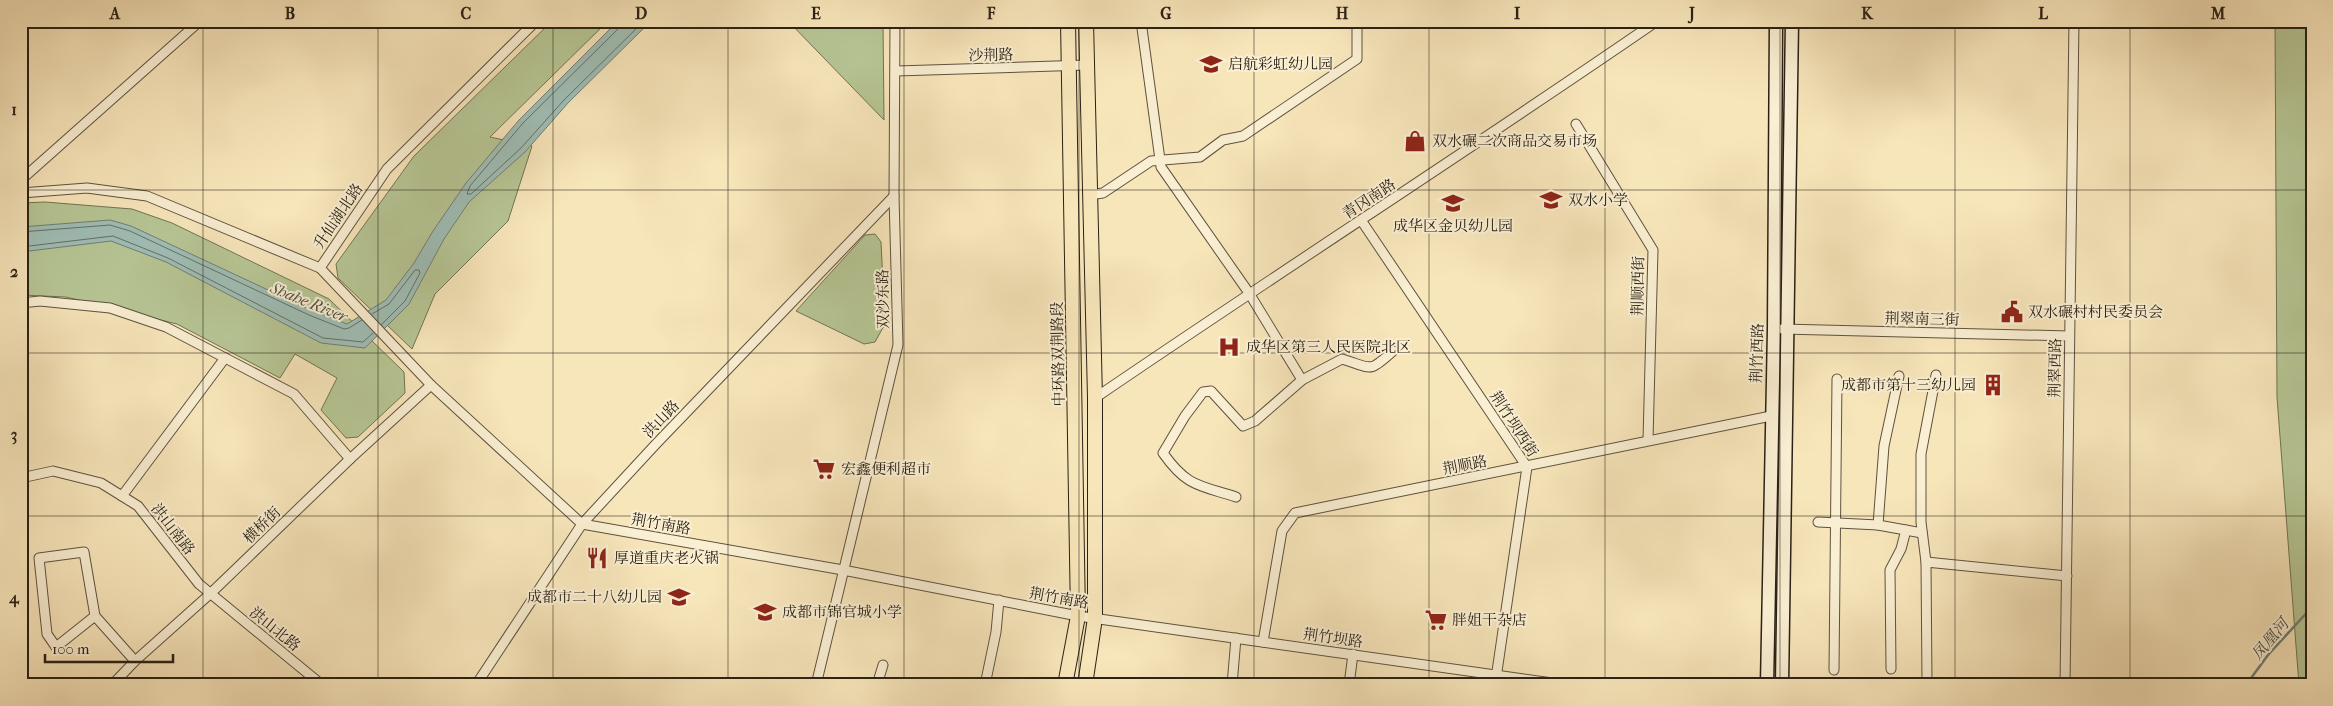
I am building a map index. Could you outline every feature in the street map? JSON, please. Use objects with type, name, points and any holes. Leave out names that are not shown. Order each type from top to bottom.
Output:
[{"type":"main road","name":"中环路双荆路段","points":[[1065,685],[1078,616],[1068,21]]},
{"type":"main road","points":[[1085,685],[1095,618],[1095,398],[1086,21]]},
{"type":"main road","name":"荆竹西路","points":[[1767,685],[1774,329],[1776,21]]},
{"type":"main road","name":"荆竹西路","points":[[1782,685],[1792,21]]},
{"type":"street","points":[[21,180],[200,21]]},
{"type":"street","name":"升仙湖北路","points":[[21,194],[87,188],[147,196],[320,268],[387,169],[536,21]]},
{"type":"street","name":"双沙东路","points":[[816,685],[898,345],[894,196],[895,21]]},
{"type":"street","points":[[1141,21],[1161,167],[1249,293],[1302,380]]},
{"type":"street","points":[[1089,195],[1103,193],[1151,161],[1200,157],[1223,140],[1243,136],[1357,59],[1357,21]]},
{"type":"street","name":"青冈南路","points":[[1095,398],[1657,21]]},
{"type":"street","name":"荆翠西路","points":[[2065,685],[2074,21]]},
{"type":"street","name":"沙荆路","points":[[896,71],[1087,65]]},
{"type":"street","name":"荆顺西街","points":[[1576,124],[1653,250],[1648,440]]},
{"type":"street","name":"洪山路","points":[[476,685],[582,524],[655,445],[894,196]]},
{"type":"street","name":"荆竹坝西街","points":[[1362,220],[1527,467],[1495,682]]},
{"type":"street","points":[[320,268],[431,385],[582,524]]},
{"type":"street","points":[[21,304],[40,301],[110,308],[166,327],[294,394],[350,459]]},
{"type":"street","name":"荆翠南三街","points":[[1774,329],[2069,336]]},
{"type":"street","points":[[1236,497],[1188,482],[1174,469],[1163,453],[1185,416],[1203,392],[1211,391],[1244,426],[1255,421],[1302,380],[1342,359],[1364,368],[1377,366],[1393,351]]},
{"type":"street","points":[[122,496],[225,358]]},
{"type":"street","points":[[1927,682],[1926,562],[1922,533],[1921,454],[1936,375]]},
{"type":"street","points":[[1878,524],[1884,446],[1899,376]]},
{"type":"street","points":[[1834,670],[1837,379]]},
{"type":"street","name":"横桥街","points":[[112,685],[135,661],[210,594],[350,459],[431,385]]},
{"type":"street","name":"荆顺路","points":[[1263,642],[1282,531],[1296,513],[1771,416]]},
{"type":"street","name":"洪山南路","points":[[21,478],[53,471],[101,483],[138,506],[199,584],[210,594]]},
{"type":"street","points":[[1818,522],[1878,524],[1922,533]]},
{"type":"street","name":"荆竹南路","points":[[582,524],[843,570],[1095,618]]},
{"type":"street","points":[[1891,669],[1890,570],[1901,549],[1906,530]]},
{"type":"street","points":[[95,616],[56,647],[47,634],[39,558],[84,552],[95,616],[135,661]]},
{"type":"street","points":[[1926,562],[2067,576]]},
{"type":"street","name":"洪山北路","points":[[210,594],[322,685]]},
{"type":"street","points":[[985,685],[996,632],[999,600]]},
{"type":"street","name":"荆竹坝路","points":[[1095,618],[1353,654],[1495,682],[1567,685]]},
{"type":"street","points":[[1232,685],[1236,638]]},
{"type":"street","points":[[1349,685],[1353,654]]},
{"type":"street","points":[[878,685],[882,665]]},
{"type":"green space","points":[[552,21],[608,21],[490,137],[532,146],[508,221],[435,294],[412,349],[338,278],[336,264],[414,156]]},
{"type":"green space","points":[[788,21],[883,21],[884,120]]},
{"type":"green space","points":[[2275,21],[2312,21],[2312,685],[2299,685],[2277,397]]},
{"type":"green space","points":[[45,202],[132,209],[172,223],[329,299],[404,372],[405,393],[358,437],[346,438],[321,410],[337,378],[295,354],[280,378],[177,324],[66,297],[21,295],[21,203]]},
{"type":"green space","points":[[875,234],[881,242],[885,324],[875,342],[864,344],[796,311],[865,235]]},
{"type":"water","points":[[618,21],[651,21],[568,103],[525,152],[469,202],[444,239],[409,304],[365,348],[321,343],[166,262],[111,241],[21,252],[21,227],[110,220],[131,226],[311,310],[347,324],[386,300],[414,263],[433,231],[466,183],[519,120]]},
{"type":"waterway","name":"凤凰河","points":[[2246,685],[2268,655],[2312,607]]},
{"type":"place","name":"启航彩虹幼儿园","points":[[1211,64]]},
{"type":"place","name":"双水碾二次商品交易市场","points":[[1415,141]]},
{"type":"place","name":"双水小学","points":[[1551,200]]},
{"type":"place","name":"成华区金贝幼儿园","points":[[1453,203]]},
{"type":"place","name":"双水碾村村民委员会","points":[[2012,312]]},
{"type":"place","name":"成华区第三人民医院北区","points":[[1229,347]]},
{"type":"place","name":"成都市第十三幼儿园","points":[[1993,385]]},
{"type":"place","name":"宏鑫便利超市","points":[[824,469]]},
{"type":"place","name":"厚道重庆老火锅","points":[[597,558]]},
{"type":"place","name":"成都市二十八幼儿园","points":[[679,597]]},
{"type":"place","name":"成都市锦官城小学","points":[[765,612]]},
{"type":"place","name":"胖姐干杂店","points":[[1436,620]]},
{"type":"water label","name":"Shahe River","points":[[309,302]]}]
